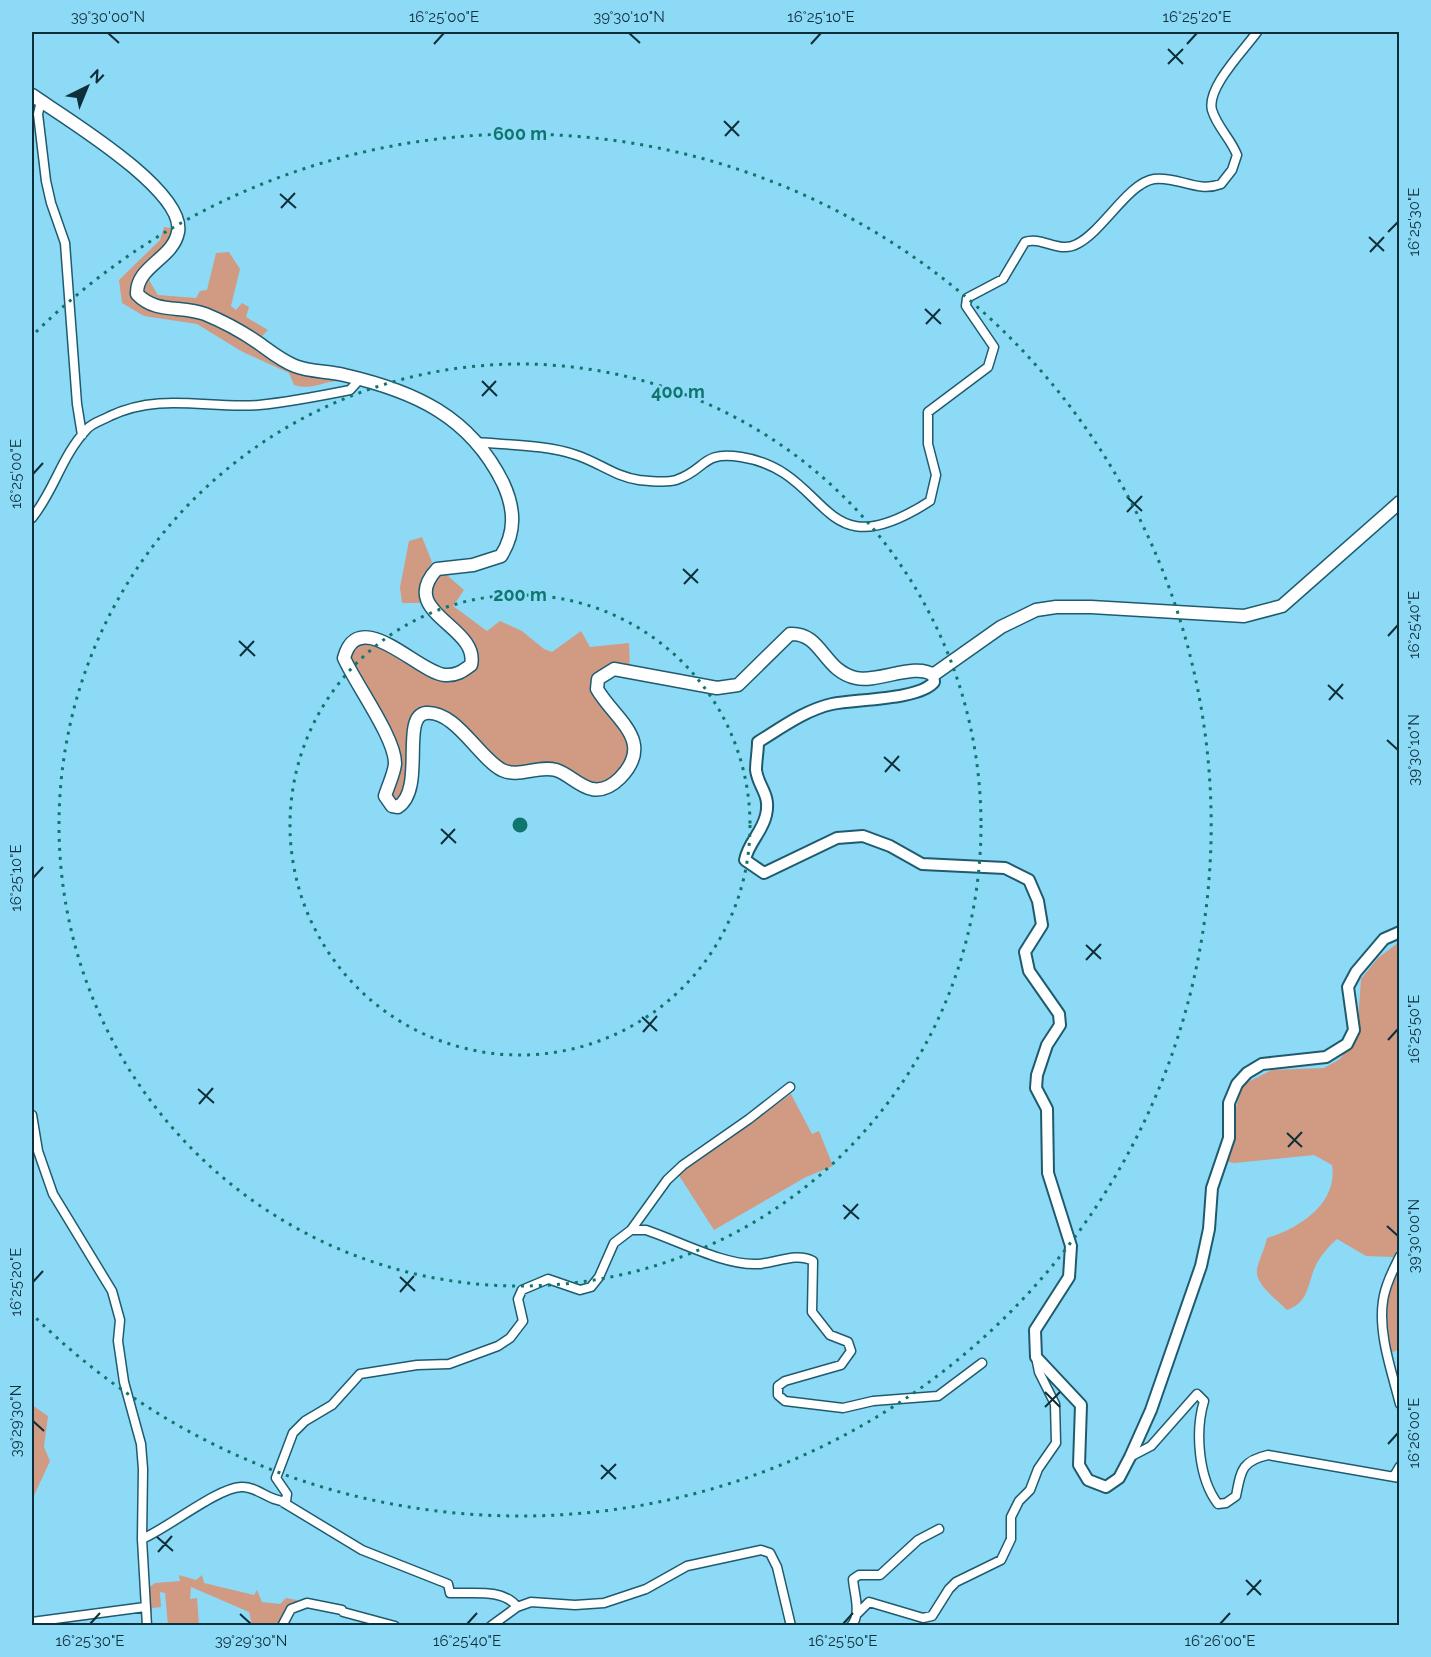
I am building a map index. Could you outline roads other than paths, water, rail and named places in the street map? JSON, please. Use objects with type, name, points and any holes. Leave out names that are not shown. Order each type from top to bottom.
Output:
[{"type":"main road","points":[[36,98],[119,154],[172,210],[179,229],[174,245],[141,276],[137,284],[137,294],[144,301],[154,307],[202,313],[256,342],[278,359],[299,367],[394,388],[449,416],[477,442],[493,463],[507,491],[513,525],[512,539],[501,556],[473,565],[437,569],[427,580],[426,589],[430,608],[469,646],[473,656],[471,665],[459,674],[444,675],[426,669],[408,654],[375,639],[357,639],[347,647],[344,658],[394,752],[395,767],[385,796],[392,806],[398,807],[407,797],[414,769],[414,723],[419,715],[427,713],[446,719],[501,770],[513,774],[538,769],[554,769],[589,789],[600,790],[610,787],[620,778],[634,756],[632,735],[597,689],[598,679],[614,669],[717,688],[738,685],[790,634],[800,634],[814,643],[834,669],[844,675],[859,679],[919,670],[933,675],[1000,627],[1036,610],[1056,607],[1091,607],[1244,616],[1282,606],[1400,502]]},
{"type":"street","points":[[477,442],[576,455],[614,474],[638,480],[675,480],[716,454],[742,457],[768,463],[794,480],[838,521],[854,527],[876,527],[907,516],[930,501],[936,475],[928,444],[928,412],[988,367],[994,347],[966,306],[967,298],[1003,279],[1024,242],[1033,239],[1060,248],[1077,245],[1103,224],[1138,187],[1153,179],[1200,188],[1221,184],[1232,170],[1237,155],[1232,141],[1218,123],[1211,107],[1216,88],[1257,32]]},
{"type":"street","points":[[36,98],[46,181],[65,243],[77,404],[82,435]]},
{"type":"street","points":[[32,518],[46,501],[67,454],[88,427],[121,411],[149,403],[177,401],[257,405],[350,390],[358,380]]},
{"type":"street","points":[[858,1613],[869,1602],[923,1618],[932,1616],[948,1589],[957,1582],[1001,1560],[1011,1539],[1011,1517],[1020,1501],[1030,1490],[1038,1469],[1056,1443],[1055,1404],[1039,1372],[1035,1358],[1035,1330],[1069,1277],[1071,1246],[1048,1173],[1047,1109],[1036,1088],[1037,1075],[1047,1045],[1060,1025],[1059,1014],[1029,971],[1025,952],[1042,925],[1038,901],[1029,880],[1005,868],[922,864],[890,846],[863,836],[837,838],[764,873],[745,860],[747,848],[759,833],[766,814],[768,798],[756,772],[758,742],[802,716],[831,705],[921,691],[933,682],[933,675]]},
{"type":"street","points":[[1035,1358],[1081,1405],[1079,1465],[1088,1480],[1106,1487],[1119,1478],[1151,1410],[1201,1266],[1209,1229],[1212,1188],[1229,1138],[1229,1103],[1236,1084],[1247,1073],[1262,1064],[1326,1056],[1347,1044],[1354,1030],[1348,987],[1356,972],[1384,939],[1400,932]]},
{"type":"street","points":[[281,1501],[286,1501],[287,1494],[276,1478],[292,1433],[305,1421],[332,1405],[360,1374],[417,1365],[449,1364],[498,1346],[519,1329],[523,1322],[518,1299],[522,1290],[548,1278],[580,1290],[591,1287],[599,1277],[614,1243],[632,1230],[667,1180],[683,1165],[790,1087]]},
{"type":"street","points":[[32,1114],[38,1151],[53,1194],[112,1291],[120,1320],[118,1341],[124,1382],[141,1444],[142,1539],[147,1626]]},
{"type":"street","points":[[632,1230],[646,1230],[737,1262],[757,1264],[796,1257],[813,1261],[810,1304],[812,1312],[830,1335],[848,1342],[852,1351],[841,1365],[785,1381],[778,1386],[778,1395],[785,1401],[843,1408],[873,1401],[938,1396],[982,1364]]},
{"type":"street","points":[[1400,1256],[1383,1298],[1382,1311],[1388,1355],[1400,1404]]},
{"type":"street","points":[[1130,1457],[1150,1446],[1197,1394],[1204,1401],[1198,1419],[1203,1465],[1210,1493],[1218,1504],[1226,1503],[1236,1496],[1242,1470],[1251,1459],[1268,1455],[1397,1477],[1400,1466]]},
{"type":"street","points":[[142,1539],[205,1502],[242,1487],[255,1489],[281,1501],[362,1550],[448,1584],[450,1593],[498,1595],[512,1599],[517,1607]]},
{"type":"street","points":[[851,1626],[857,1620],[858,1613],[853,1579],[859,1575],[880,1575],[918,1540],[939,1529]]},
{"type":"street","points":[[491,1626],[517,1607],[531,1602],[575,1605],[604,1603],[646,1589],[687,1566],[761,1550],[770,1553],[777,1567],[791,1626]]},
{"type":"street","points":[[282,1626],[291,1609],[307,1603],[342,1610],[395,1626]]},
{"type":"street","points":[[32,1622],[145,1607]]}]
